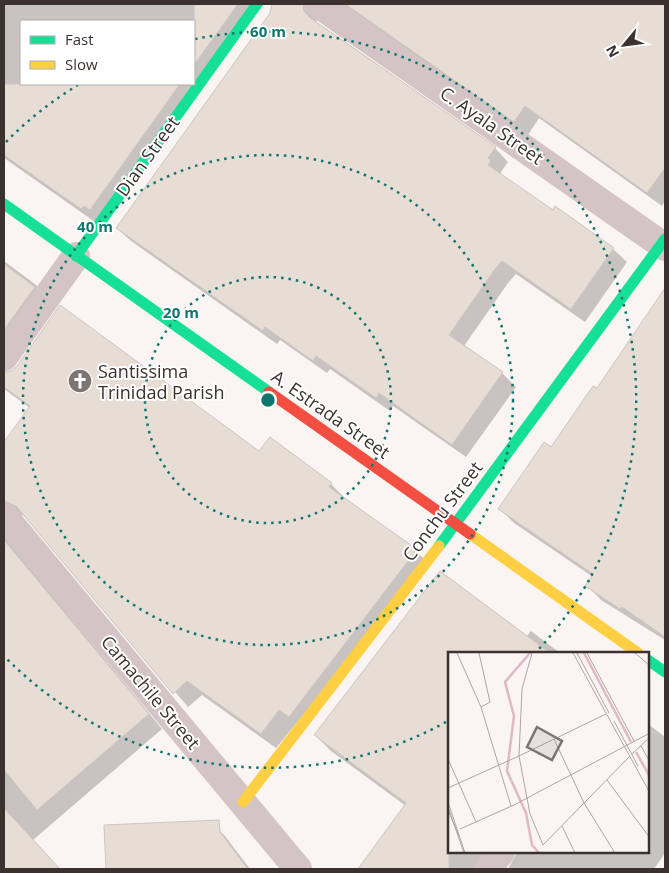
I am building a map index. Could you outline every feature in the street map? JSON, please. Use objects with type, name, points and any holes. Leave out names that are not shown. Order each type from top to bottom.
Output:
[{"type":"street","name":"Dian Street","points":[[4,357],[257,4]]},
{"type":"street","name":"C. Ayala Street","points":[[318,4],[664,243]]},
{"type":"street","name":"A. Estrada Street","points":[[4,204],[637,652]]},
{"type":"street","name":"Conchu Street","points":[[243,802],[456,524],[664,243]]},
{"type":"street","name":"Camachile Street","points":[[4,516],[298,869]]},
{"type":"street","points":[[649,661],[665,672]]},
{"type":"street","points":[[488,869],[500,853]]},
{"type":"building","points":[[194,4],[238,4],[195,64]]},
{"type":"building","points":[[272,4],[303,4],[304,11],[309,17],[496,147],[488,158],[491,160],[488,165],[553,210],[555,206],[614,248],[571,309],[502,261],[495,269],[449,335],[503,372],[452,445],[379,393],[376,398],[316,356],[313,361],[265,327],[263,331],[116,228],[270,13]]},
{"type":"building","points":[[345,4],[665,4],[665,168],[647,193],[525,106],[514,122]]},
{"type":"building","points":[[4,84],[179,85],[90,210],[84,206],[81,209],[4,155]]},
{"type":"building","points":[[4,264],[35,287],[4,330]]},
{"type":"building","points":[[665,288],[665,637],[622,607],[620,609],[585,586],[593,574],[498,509],[544,442],[551,447],[593,386],[597,388]]},
{"type":"building","points":[[60,305],[259,451],[270,437],[332,483],[329,487],[415,548],[413,551],[415,552],[289,717],[279,710],[261,734],[187,681],[173,694],[16,506],[4,501],[4,442],[30,406],[4,387],[4,372],[11,371],[17,366]]},
{"type":"building","points":[[4,540],[149,714],[37,810],[4,770]]},
{"type":"building","points":[[440,571],[549,652],[448,652],[449,869],[358,869],[406,803],[314,735]]},
{"type":"building","points":[[4,808],[60,869],[4,869]]},
{"type":"building","points":[[219,820],[220,832],[248,869],[106,869],[104,825]]},
{"type":"traffic: fast","points":[[76,256],[257,4]]},
{"type":"traffic: fast","points":[[4,204],[269,392]]},
{"type":"traffic: fast","points":[[439,546],[665,239]]},
{"type":"traffic: fast","points":[[649,661],[665,672]]},
{"type":"traffic: slow","points":[[470,534],[637,652]]},
{"type":"traffic: slow","points":[[243,802],[439,546]]},
{"type":"traffic: jam","points":[[269,392],[470,534]]},
{"type":"place","name":"Santissima Trinidad Parish","points":[[80,381]]}]
